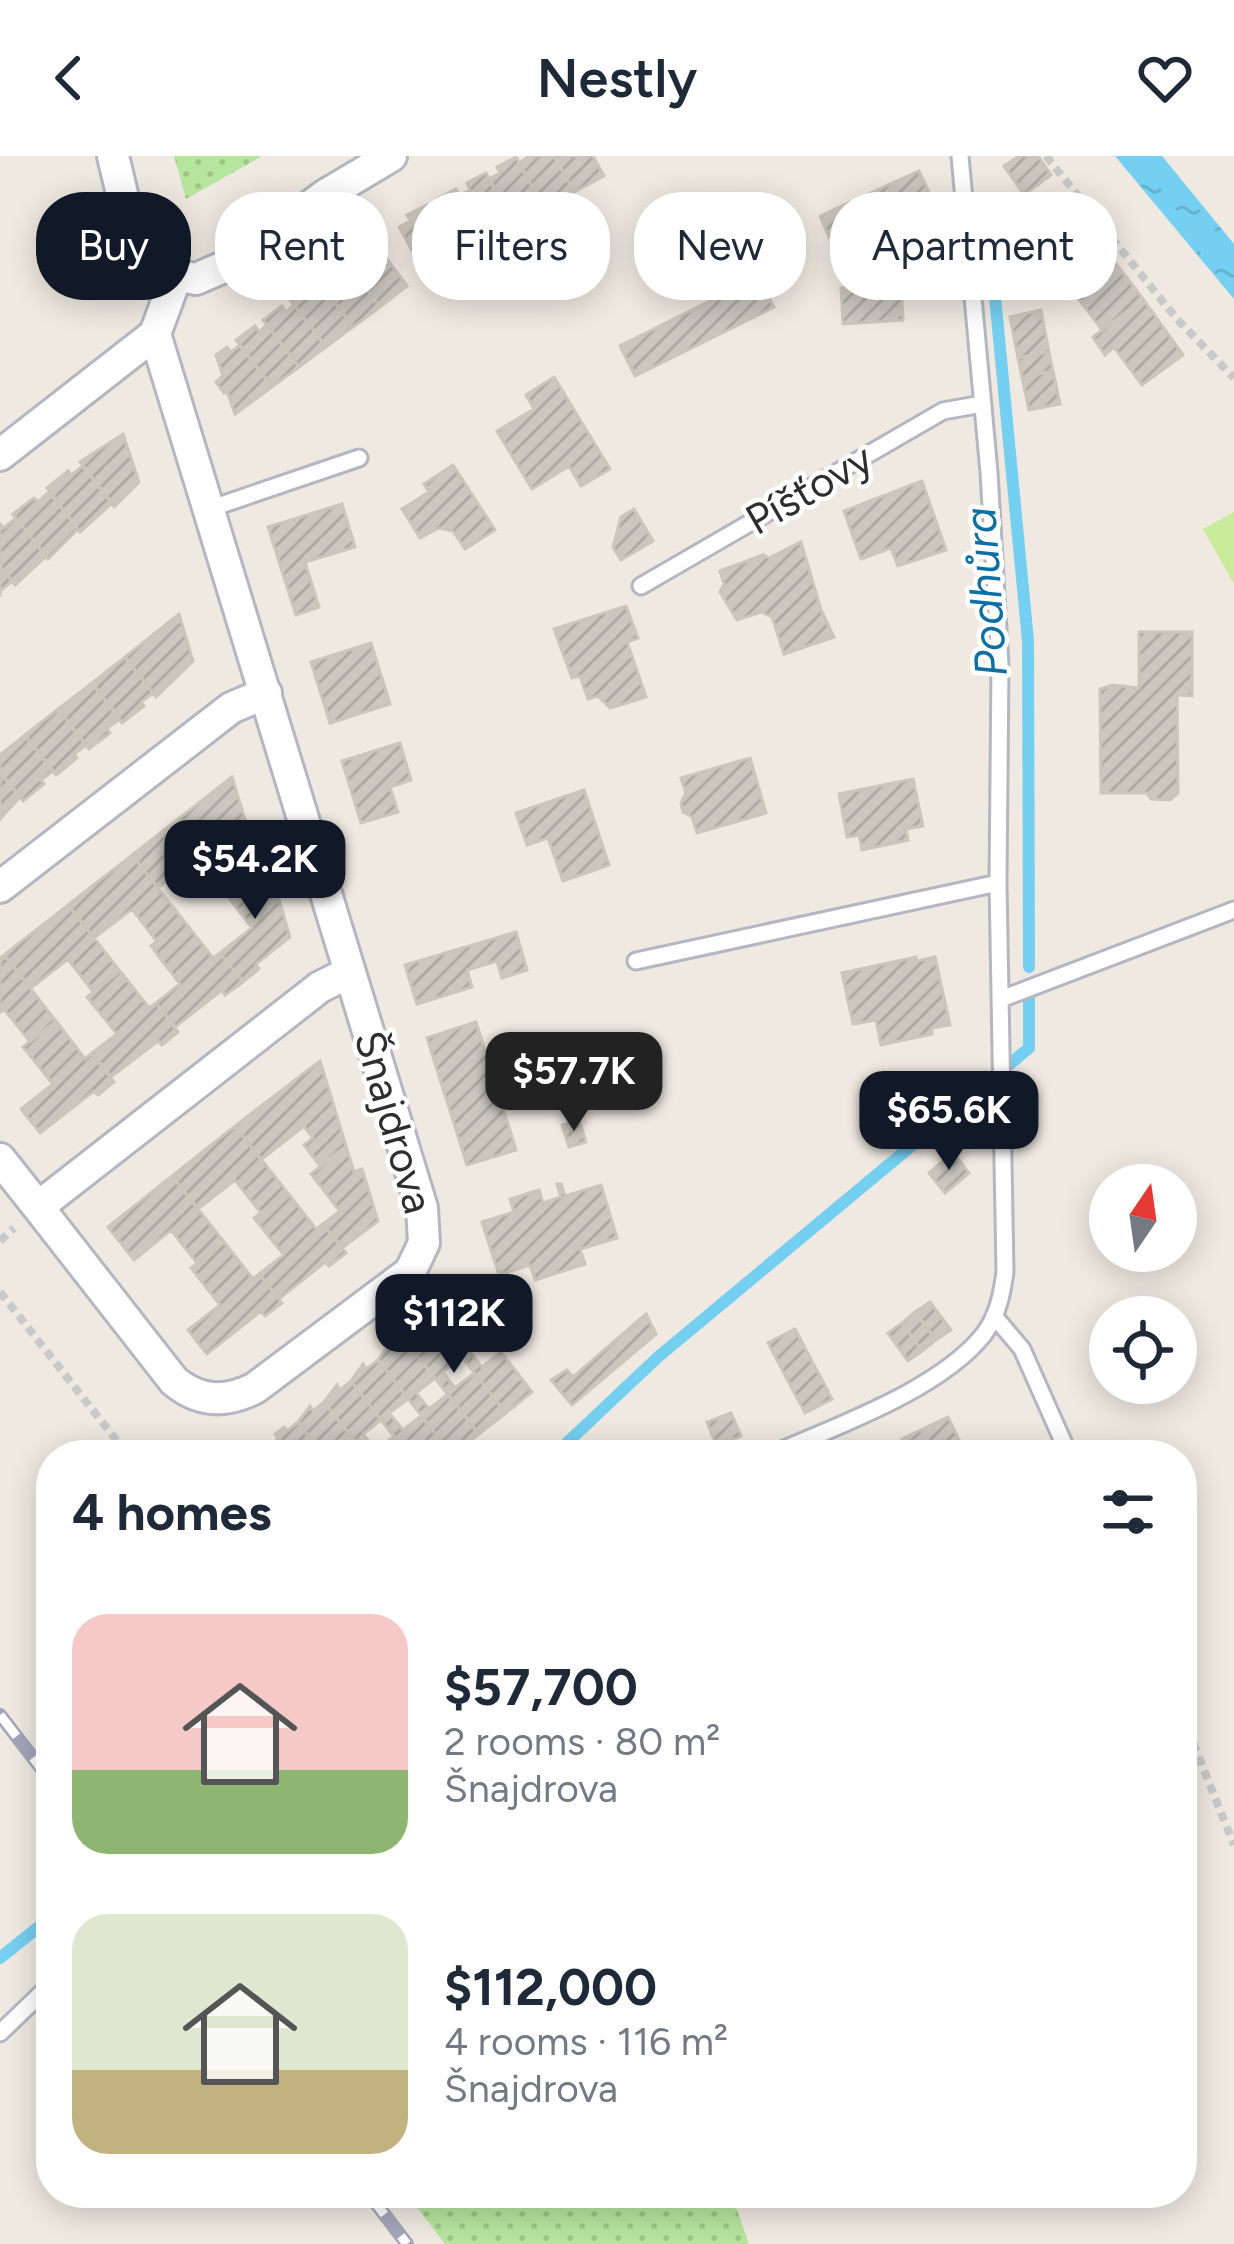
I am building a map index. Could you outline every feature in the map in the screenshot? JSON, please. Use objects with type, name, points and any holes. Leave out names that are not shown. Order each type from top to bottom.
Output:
[{"type":"street","points":[[113,156],[122,192]]},
{"type":"street","points":[[191,278],[222,270],[324,196],[391,156]]},
{"type":"street","points":[[0,455],[155,334],[168,300]]},
{"type":"street","name":"Šnajdrova","points":[[0,1159],[174,1381],[201,1398],[227,1398],[255,1388],[410,1272],[424,1243],[422,1208],[155,334]]},
{"type":"street","points":[[0,887],[231,708],[266,693]]},
{"type":"street","name":"Šnajdrova","points":[[38,1207],[320,987],[350,972]]},
{"type":"lane","points":[[804,1440],[904,1395],[969,1348],[994,1316],[1007,1247],[998,883],[1000,665],[960,156]]},
{"type":"lane","name":"Píšťovy","points":[[641,586],[943,411],[982,404]]},
{"type":"lane","points":[[209,508],[359,458]]},
{"type":"lane","points":[[636,962],[998,883]]},
{"type":"lane","points":[[1001,999],[1234,910]]},
{"type":"lane","points":[[994,1316],[1022,1348],[1062,1440]]},
{"type":"lane","points":[[0,2033],[36,1998]]},
{"type":"path","points":[[1046,156],[1176,318],[1234,378]]},
{"type":"path","points":[[0,1292],[116,1440]]},
{"type":"path","points":[[1197,1752],[1234,1845]]},
{"type":"green space","points":[[174,156],[262,156],[191,196],[184,192]]},
{"type":"green space","points":[[1234,512],[1234,584],[1203,529]]},
{"type":"green space","points":[[417,2208],[736,2208],[749,2244],[445,2244]]},
{"type":"water","points":[[1115,156],[1162,156],[1234,244],[1234,299]]},
{"type":"building","points":[[529,156],[554,156],[574,192],[535,192],[519,163]]},
{"type":"building","points":[[554,156],[593,156],[604,176],[574,192]]},
{"type":"building","points":[[1019,156],[1038,156],[1051,175],[1022,192],[1004,166]]},
{"type":"building","points":[[516,157],[535,192],[496,192],[489,179],[500,173],[497,167]]},
{"type":"building","points":[[919,171],[929,192],[873,192]]},
{"type":"building","points":[[486,173],[496,192],[466,192],[470,190],[467,183]]},
{"type":"building","points":[[830,211],[830,237],[829,237],[820,216]]},
{"type":"building","points":[[412,212],[412,250],[399,227],[410,221],[407,215]]},
{"type":"building","points":[[388,260],[407,286],[380,307],[375,300],[388,300]]},
{"type":"building","points":[[1117,265],[1143,299],[1102,330],[1079,300],[1117,300]]},
{"type":"building","points":[[1143,299],[1183,355],[1142,385],[1114,347],[1105,355],[1093,337]]},
{"type":"building","points":[[290,300],[333,300],[353,327],[326,347]]},
{"type":"building","points":[[333,300],[375,300],[380,307],[353,327]]},
{"type":"building","points":[[712,300],[770,300],[774,307],[635,376],[620,346]]},
{"type":"building","points":[[842,300],[902,300],[903,320],[843,324]]},
{"type":"building","points":[[294,305],[326,347],[299,367],[263,320],[282,306],[286,312]]},
{"type":"building","points":[[1041,310],[1049,352],[1018,358],[1010,317]]},
{"type":"building","points":[[267,325],[299,367],[272,387],[236,340],[255,326],[259,332]]},
{"type":"building","points":[[240,345],[272,387],[235,414],[227,391],[216,382],[223,376],[216,355]]},
{"type":"building","points":[[1049,352],[1053,371],[1022,377],[1018,358]]},
{"type":"building","points":[[1053,371],[1060,404],[1029,410],[1022,377]]},
{"type":"building","points":[[554,377],[610,469],[581,486],[569,466],[532,489],[497,431],[534,409],[526,395]]},
{"type":"building","points":[[123,434],[139,482],[114,507],[80,462]]},
{"type":"building","points":[[453,465],[495,530],[465,549],[453,531],[439,528],[420,538],[402,509],[429,492],[424,484]]},
{"type":"building","points":[[83,466],[112,503],[80,532],[47,488]]},
{"type":"building","points":[[922,481],[946,550],[898,566],[891,548],[861,559],[844,511]]},
{"type":"building","points":[[49,492],[78,529],[48,559],[13,514]]},
{"type":"building","points":[[342,504],[355,547],[305,562],[319,607],[296,615],[268,527]]},
{"type":"building","points":[[634,509],[653,541],[621,560],[613,547],[621,517]]},
{"type":"building","points":[[16,518],[46,556],[15,585],[0,566],[0,524],[4,528]]},
{"type":"building","points":[[801,542],[834,637],[784,654],[772,617],[761,612],[737,620],[720,592],[724,584],[720,571],[763,555],[769,558]]},
{"type":"building","points":[[0,566],[12,581],[0,591]]},
{"type":"building","points":[[626,606],[638,638],[627,642],[646,697],[610,708],[598,696],[588,699],[580,676],[572,678],[554,629]]},
{"type":"building","points":[[179,614],[193,661],[156,697],[125,657]]},
{"type":"building","points":[[1139,632],[1192,632],[1192,696],[1177,695],[1178,793],[1170,800],[1151,799],[1147,793],[1101,793],[1100,689],[1113,685],[1139,688]]},
{"type":"building","points":[[371,643],[390,704],[330,723],[311,662]]},
{"type":"building","points":[[125,657],[153,693],[122,723],[92,683]]},
{"type":"building","points":[[92,683],[120,719],[89,749],[58,709]]},
{"type":"building","points":[[58,709],[86,745],[56,775],[25,735]]},
{"type":"building","points":[[25,735],[53,771],[23,801],[0,772],[0,755]]},
{"type":"building","points":[[400,743],[411,780],[390,787],[398,812],[361,823],[342,761]]},
{"type":"building","points":[[750,758],[766,813],[697,833],[692,817],[683,812],[686,793],[681,778]]},
{"type":"building","points":[[0,772],[20,797],[0,819]]},
{"type":"building","points":[[232,777],[258,862],[232,883],[216,862],[225,855],[216,843],[158,888],[132,855]]},
{"type":"building","points":[[913,779],[923,826],[906,829],[908,840],[862,850],[859,835],[847,837],[839,794]]},
{"type":"building","points":[[584,790],[609,865],[563,881],[548,838],[527,845],[516,813]]},
{"type":"building","points":[[132,855],[184,921],[157,942],[132,909],[94,938],[68,905]]},
{"type":"building","points":[[258,862],[267,889],[275,886],[290,937],[256,964],[259,969],[243,982],[220,953],[252,928],[223,890]]},
{"type":"building","points":[[68,905],[120,971],[93,992],[68,959],[31,988],[4,955]]},
{"type":"building","points":[[184,921],[213,958],[220,953],[243,982],[225,995],[222,990],[175,1027],[156,1003],[180,984],[151,946]]},
{"type":"building","points":[[516,932],[527,970],[502,978],[497,961],[467,970],[472,987],[417,1004],[405,965]]},
{"type":"building","points":[[4,955],[56,1021],[30,1042],[4,1009],[0,1012],[0,958]]},
{"type":"building","points":[[916,957],[917,961],[935,957],[950,1025],[932,1028],[932,1034],[881,1045],[876,1020],[853,1024],[842,973]]},
{"type":"building","points":[[120,971],[149,1008],[156,1003],[178,1032],[162,1045],[158,1041],[111,1077],[92,1053],[117,1034],[87,997]]},
{"type":"building","points":[[56,1021],[85,1059],[92,1053],[114,1082],[98,1095],[94,1091],[40,1133],[21,1109],[53,1084],[23,1047]]},
{"type":"building","points":[[476,1022],[516,1150],[467,1165],[427,1038]]},
{"type":"building","points":[[320,1061],[346,1146],[320,1166],[304,1145],[313,1138],[304,1126],[261,1160],[235,1126]]},
{"type":"building","points":[[579,1120],[586,1142],[569,1147],[562,1125]]},
{"type":"building","points":[[235,1126],[287,1192],[261,1213],[235,1180],[198,1209],[172,1176]]},
{"type":"building","points":[[346,1146],[354,1172],[362,1169],[378,1221],[342,1248],[323,1224],[340,1211],[311,1174]]},
{"type":"building","points":[[953,1153],[969,1173],[945,1193],[929,1173]]},
{"type":"building","points":[[172,1176],[224,1242],[197,1263],[171,1230],[134,1260],[108,1227]]},
{"type":"building","points":[[557,1184],[565,1196],[601,1185],[617,1238],[580,1249],[585,1264],[535,1280],[530,1265],[499,1275],[482,1222],[514,1212],[510,1199],[539,1190],[543,1203],[561,1197]]},
{"type":"building","points":[[287,1192],[316,1229],[323,1224],[346,1253],[329,1266],[325,1262],[279,1299],[259,1274],[284,1255],[254,1218]]},
{"type":"building","points":[[224,1242],[253,1279],[259,1274],[282,1303],[265,1316],[261,1311],[207,1354],[188,1330],[220,1305],[191,1268]]},
{"type":"building","points":[[457,1297],[488,1336],[469,1351],[482,1367],[501,1352],[532,1392],[506,1413],[431,1318],[437,1313],[433,1309]]},
{"type":"building","points":[[930,1302],[951,1330],[936,1340],[915,1312]]},
{"type":"building","points":[[915,1312],[936,1340],[922,1351],[902,1323]]},
{"type":"building","points":[[646,1314],[656,1334],[572,1405],[551,1380],[567,1370],[573,1377]]},
{"type":"building","points":[[431,1318],[461,1357],[443,1372],[455,1388],[474,1373],[506,1413],[479,1434],[404,1339],[411,1334],[407,1329]]},
{"type":"building","points":[[902,1323],[922,1351],[908,1361],[888,1333]]},
{"type":"building","points":[[795,1329],[832,1399],[805,1413],[768,1343]]},
{"type":"building","points":[[404,1339],[435,1378],[416,1393],[429,1409],[448,1394],[479,1434],[471,1440],[440,1440],[378,1360],[390,1343],[393,1348]]},
{"type":"building","points":[[378,1360],[408,1399],[389,1413],[403,1430],[421,1416],[440,1440],[397,1440],[351,1381],[363,1364],[366,1369]]},
{"type":"building","points":[[351,1381],[381,1420],[363,1434],[368,1440],[354,1440],[324,1402],[337,1385],[340,1390]]},
{"type":"building","points":[[324,1402],[354,1440],[312,1440],[298,1422],[310,1406],[313,1411]]},
{"type":"building","points":[[731,1413],[741,1436],[714,1440],[707,1422]]},
{"type":"building","points":[[948,1417],[959,1440],[902,1440]]},
{"type":"building","points":[[298,1422],[312,1440],[277,1440],[275,1434],[284,1427],[287,1431]]},
{"type":"waterway","name":"Podhůra","points":[[995,300],[1028,641],[1029,967]]},
{"type":"waterway","name":"Podhůra","points":[[570,1440],[658,1357],[1029,1048],[1029,997]]},
{"type":"waterway","name":"Podhůra","points":[[0,1958],[36,1929]]},
{"type":"railway","points":[[0,1715],[36,1762]]},
{"type":"railway","points":[[379,2208],[407,2244]]}]
